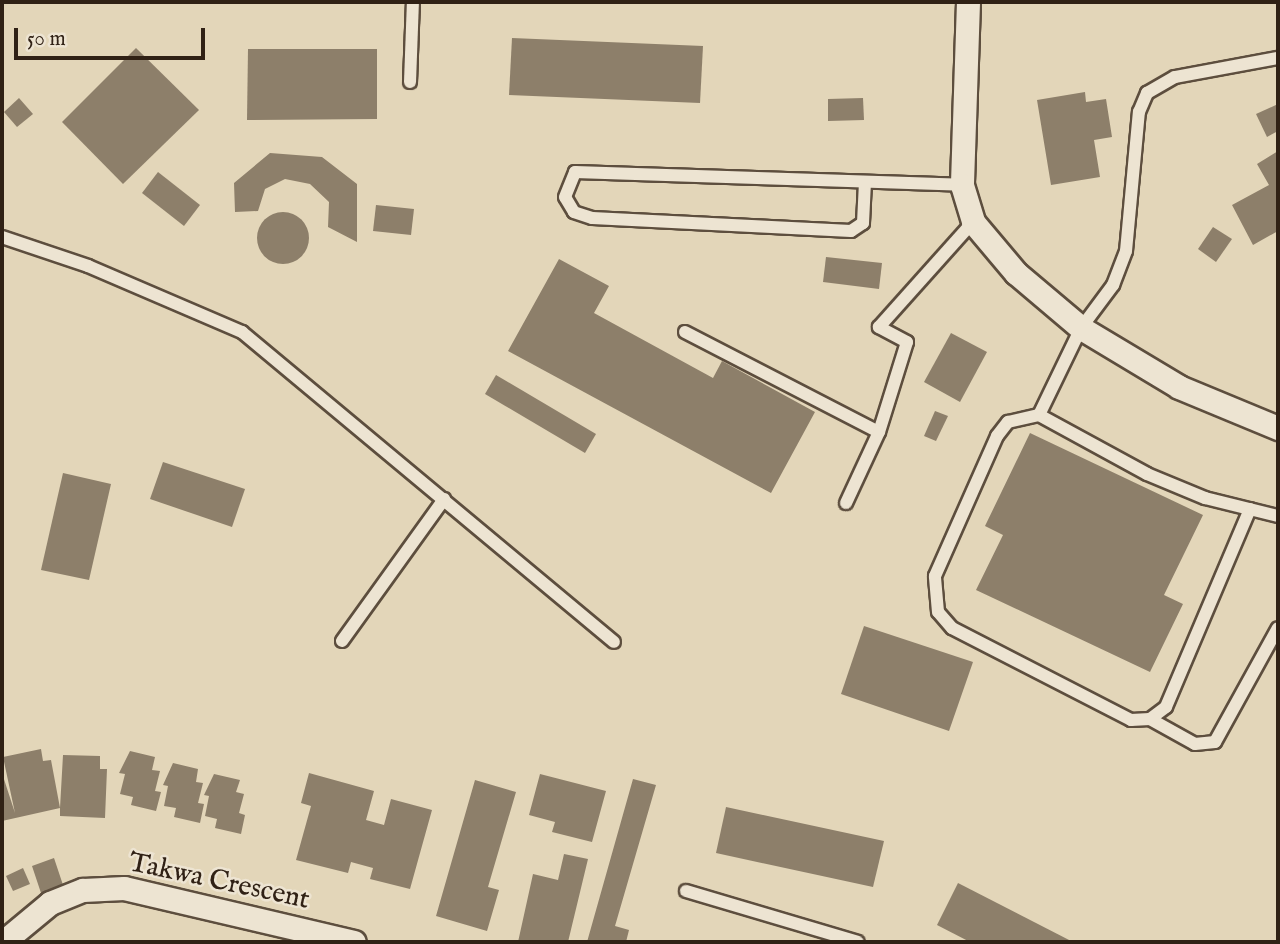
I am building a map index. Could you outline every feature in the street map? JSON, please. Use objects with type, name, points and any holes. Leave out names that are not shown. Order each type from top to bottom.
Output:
[{"type":"street","points":[[968,2],[962,185],[973,222],[1016,273],[1081,328],[1179,387],[1278,428]]},
{"type":"street","name":"Takwa Crescent","points":[[3,942],[50,903],[83,890],[124,888],[354,942]]},
{"type":"lane","points":[[410,82],[413,2]]},
{"type":"lane","points":[[1039,415],[1081,328],[1113,285],[1126,251],[1139,112],[1147,93],[1175,77],[1278,58]]},
{"type":"lane","points":[[865,182],[863,223],[851,231],[592,218],[574,212],[565,197],[575,172],[962,185]]},
{"type":"lane","points":[[846,503],[879,432],[907,342],[879,327],[973,222]]},
{"type":"lane","points":[[2,237],[101,271],[242,332],[614,642]]},
{"type":"lane","points":[[685,332],[879,432]]},
{"type":"lane","points":[[1278,516],[1205,498],[1147,474],[1039,415],[1007,422],[997,436],[934,576],[938,612],[952,628],[1131,720],[1150,719],[1195,744],[1215,742],[1278,628]]},
{"type":"lane","points":[[341,641],[444,499]]},
{"type":"lane","points":[[1150,719],[1166,707],[1250,509]]},
{"type":"lane","points":[[685,891],[858,942]]},
{"type":"building","points":[[512,38],[703,46],[700,103],[509,95]]},
{"type":"building","points":[[136,48],[199,110],[123,184],[62,122]]},
{"type":"building","points":[[248,49],[377,49],[377,119],[247,120]]},
{"type":"building","points":[[1085,92],[1086,102],[1106,99],[1112,137],[1094,140],[1100,177],[1051,185],[1037,100]]},
{"type":"building","points":[[19,98],[33,114],[17,127],[4,112]]},
{"type":"building","points":[[863,98],[864,120],[828,121],[828,99]]},
{"type":"building","points":[[1278,104],[1278,131],[1267,137],[1256,114]]},
{"type":"building","points":[[1278,151],[1278,231],[1253,245],[1232,205],[1269,185],[1257,164]]},
{"type":"building","points":[[270,153],[322,157],[357,184],[357,242],[328,227],[329,202],[310,184],[285,179],[265,189],[258,211],[235,212],[234,183]]},
{"type":"building","points":[[158,172],[200,205],[184,226],[142,193]]},
{"type":"building","points":[[376,205],[414,209],[411,235],[373,231]]},
{"type":"building","points":[[283,212],[293,214],[301,220],[307,228],[307,248],[301,256],[293,262],[283,264],[273,262],[265,256],[259,248],[257,238],[259,228],[265,220],[273,214]]},
{"type":"building","points":[[1213,227],[1232,239],[1216,262],[1198,249]]},
{"type":"building","points":[[826,257],[882,263],[879,289],[823,282]]},
{"type":"building","points":[[559,259],[609,286],[594,313],[713,378],[722,361],[815,412],[771,493],[508,351]]},
{"type":"building","points":[[951,333],[987,352],[960,402],[924,382]]},
{"type":"building","points":[[496,375],[596,434],[585,453],[485,394]]},
{"type":"building","points":[[935,411],[948,416],[936,441],[924,436]]},
{"type":"building","points":[[1030,433],[1203,515],[1164,595],[1183,604],[1150,672],[976,590],[1003,535],[985,526]]},
{"type":"building","points":[[163,462],[245,489],[232,527],[150,499]]},
{"type":"building","points":[[63,473],[111,484],[89,580],[41,570]]},
{"type":"building","points":[[864,626],[973,662],[949,731],[841,694]]},
{"type":"building","points":[[41,749],[43,761],[51,760],[60,808],[2,821],[2,773],[15,813],[3,757]]},
{"type":"building","points":[[130,751],[155,757],[152,770],[160,771],[155,791],[161,792],[156,811],[131,805],[133,797],[120,794],[125,774],[119,773]]},
{"type":"building","points":[[63,755],[100,756],[100,769],[107,769],[105,818],[60,816]]},
{"type":"building","points":[[173,763],[198,769],[196,782],[203,783],[198,803],[204,804],[200,823],[174,817],[176,808],[164,806],[168,786],[163,785]]},
{"type":"building","points":[[309,773],[374,791],[366,820],[384,825],[391,799],[432,810],[410,889],[370,879],[373,868],[351,862],[348,873],[296,860],[311,806],[301,803]]},
{"type":"building","points":[[214,774],[240,780],[236,792],[244,794],[239,813],[245,815],[241,834],[215,828],[217,819],[205,816],[209,796],[204,795]]},
{"type":"building","points":[[540,774],[606,791],[592,842],[552,832],[555,822],[529,815]]},
{"type":"building","points":[[633,779],[656,785],[615,926],[629,930],[626,942],[587,942]]},
{"type":"building","points":[[475,780],[516,792],[488,887],[499,890],[487,931],[436,916]]},
{"type":"building","points":[[726,807],[884,841],[873,887],[716,853]]},
{"type":"building","points":[[564,854],[588,859],[568,942],[518,942],[533,874],[558,880]]},
{"type":"building","points":[[54,858],[63,885],[41,893],[32,866]]},
{"type":"building","points":[[23,868],[30,884],[13,891],[6,876]]},
{"type":"building","points":[[958,883],[1073,942],[970,942],[937,925]]}]
